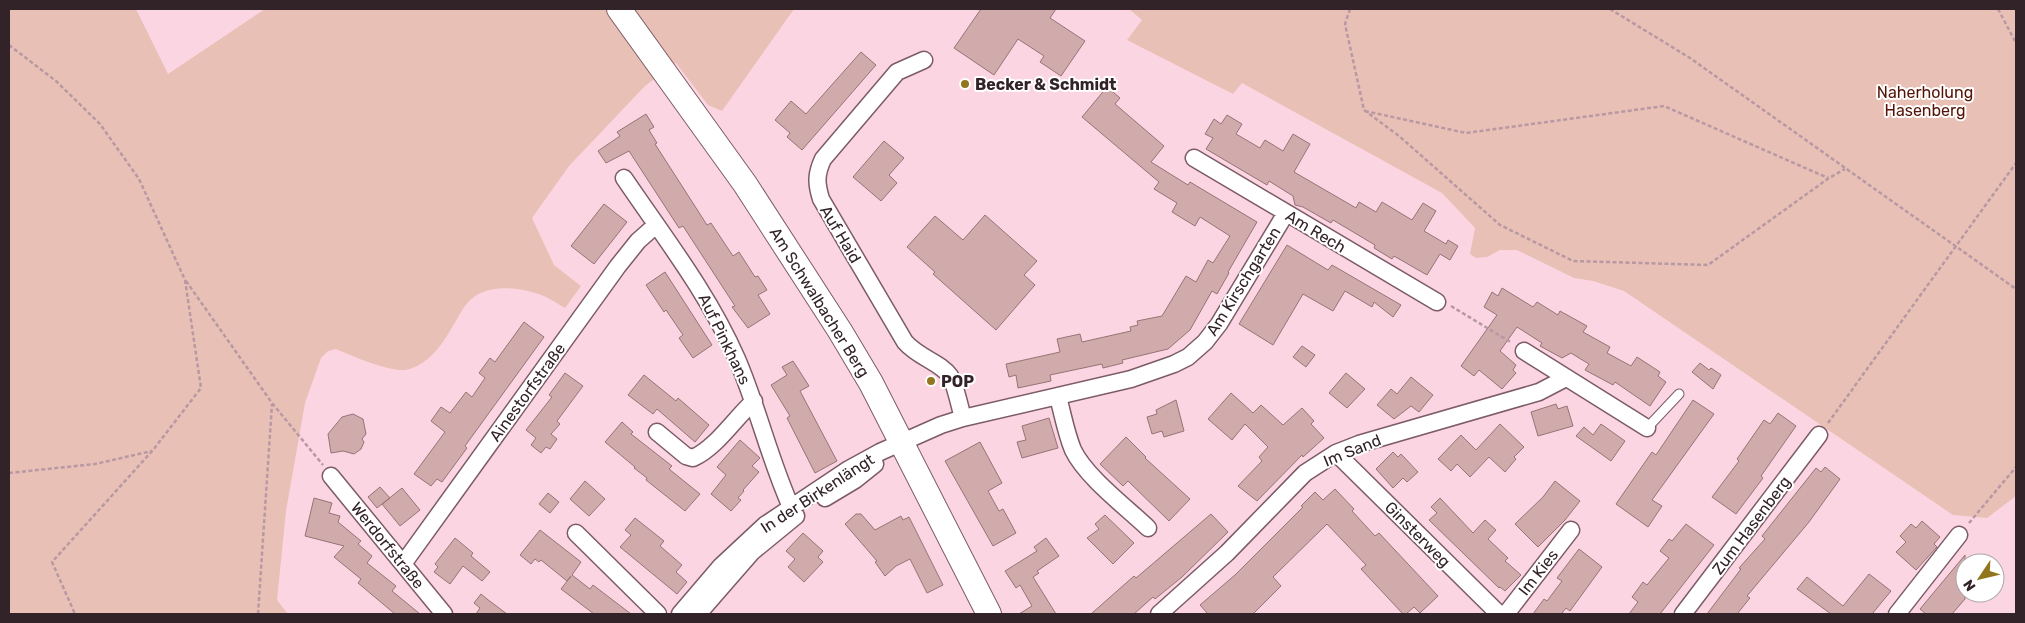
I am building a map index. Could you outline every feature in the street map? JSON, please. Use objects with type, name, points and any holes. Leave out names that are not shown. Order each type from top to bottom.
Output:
[{"type":"main road","name":"Am Schwalbacher Berg","points":[[619,9],[745,184],[801,269],[871,383],[989,614]]},
{"type":"street","name":"Auf Haid","points":[[924,60],[898,72],[891,79],[823,159],[817,172],[816,185],[821,199],[913,352],[942,367],[951,377],[963,418]]},
{"type":"street","name":"Am Rech","points":[[1194,158],[1437,302]]},
{"type":"street","name":"Auf Pinkhans","points":[[624,178],[695,279],[718,320],[737,358],[793,512]]},
{"type":"street","name":"Am Kirschgarten","points":[[901,444],[941,425],[963,418],[1058,397],[1159,370],[1188,357],[1205,342],[1219,324],[1286,213]]},
{"type":"street","name":"Ainestorfstraße","points":[[403,564],[618,266],[638,241],[656,225]]},
{"type":"street","points":[[1524,351],[1647,428]]},
{"type":"street","name":"Im Sand","points":[[1158,614],[1226,553],[1306,473],[1336,453],[1359,444],[1538,392],[1566,378]]},
{"type":"street","points":[[1058,397],[1068,436],[1082,464],[1148,528]]},
{"type":"street","points":[[657,432],[686,456],[693,458],[711,446],[743,411],[754,402]]},
{"type":"street","name":"Zum Hasenberg","points":[[1683,614],[1819,435]]},
{"type":"street","name":"In der Birkenlängt","points":[[680,614],[721,566],[765,525],[855,480],[901,444]]},
{"type":"street","name":"Ginsterweg","points":[[1336,453],[1499,614]]},
{"type":"street","name":"Werdorfstraße","points":[[331,476],[444,614]]},
{"type":"street","name":"In der Birkenlängt","points":[[698,614],[752,552],[793,512]]},
{"type":"street","name":"Im Kies","points":[[1506,614],[1571,530]]},
{"type":"street","points":[[576,533],[658,614]]},
{"type":"street","points":[[1897,614],[1959,535]]},
{"type":"lane","points":[[1647,428],[1679,394]]},
{"type":"path","points":[[1350,9],[1345,24],[1364,110],[1399,136],[1500,225],[1573,261],[1708,265],[1845,168]]},
{"type":"path","points":[[1610,9],[1690,58],[2016,289]]},
{"type":"path","points":[[1998,9],[2016,43]]},
{"type":"path","points":[[9,45],[56,81],[100,124],[139,179],[185,280],[272,403],[331,476]]},
{"type":"path","points":[[1364,110],[1466,133],[1664,106],[1829,178]]},
{"type":"path","points":[[1819,435],[2016,163]]},
{"type":"path","points":[[75,614],[52,562],[153,450],[201,388],[185,280]]},
{"type":"path","points":[[1437,302],[1452,306],[1524,351]]},
{"type":"path","points":[[258,614],[272,403]]},
{"type":"path","points":[[9,474],[95,464],[153,450]]},
{"type":"path","points":[[1959,535],[2016,467]]},
{"type":"green space","points":[[9,9],[136,9],[168,74],[265,9],[794,9],[722,111],[708,105],[676,63],[645,86],[569,166],[532,218],[554,265],[581,286],[565,308],[543,295],[526,291],[507,288],[488,290],[471,299],[432,355],[413,368],[407,370],[393,369],[368,362],[336,349],[328,351],[321,358],[305,403],[286,511],[277,600],[288,614],[9,614]]},
{"type":"green space","name":"Naherholung Hasenberg","points":[[1129,9],[2016,9],[2016,496],[1987,518],[1953,515],[1624,291],[1593,281],[1574,278],[1517,250],[1500,250],[1487,257],[1476,258],[1470,254],[1475,228],[1442,193],[1242,83],[1233,94],[1127,40],[1142,20]]},
{"type":"building","points":[[981,9],[1056,9],[1050,18],[1085,41],[1061,76],[1040,62],[1044,56],[1018,39],[994,75],[954,48]]},
{"type":"building","points":[[861,52],[876,65],[802,150],[787,137],[790,133],[775,120],[791,101],[806,114]]},
{"type":"building","points":[[1107,87],[1120,98],[1115,104],[1164,146],[1151,162],[1188,185],[1190,182],[1257,222],[1217,294],[1212,291],[1190,330],[1168,349],[1122,360],[1123,363],[1103,368],[1102,364],[1050,375],[1051,381],[1018,388],[1016,375],[1009,377],[1006,364],[1060,352],[1057,339],[1080,334],[1082,342],[1131,331],[1130,327],[1138,325],[1137,321],[1162,316],[1186,276],[1196,282],[1208,260],[1213,263],[1230,236],[1200,217],[1195,226],[1172,212],[1177,203],[1154,189],[1159,182],[1082,117]]},
{"type":"building","points":[[646,114],[654,127],[649,130],[657,143],[655,144],[707,225],[711,223],[733,256],[739,252],[755,277],[758,276],[767,290],[758,295],[770,314],[748,328],[732,307],[735,306],[683,226],[679,228],[629,151],[606,163],[598,151],[620,136],[617,132]]},
{"type":"building","points":[[1227,115],[1242,124],[1236,134],[1260,148],[1265,140],[1283,151],[1293,134],[1310,144],[1294,172],[1356,208],[1359,202],[1376,212],[1382,202],[1412,220],[1423,203],[1436,211],[1424,231],[1446,244],[1448,240],[1458,246],[1450,260],[1440,254],[1427,275],[1394,256],[1392,259],[1374,248],[1375,245],[1333,220],[1331,223],[1303,207],[1295,205],[1293,196],[1269,181],[1267,185],[1206,149],[1213,138],[1205,134],[1214,119],[1221,124]]},
{"type":"building","points":[[884,141],[904,158],[889,175],[897,183],[881,201],[853,177]]},
{"type":"building","points":[[604,204],[627,222],[594,264],[571,246]]},
{"type":"building","points":[[985,215],[1037,261],[1024,275],[1035,285],[996,330],[933,274],[935,272],[907,247],[935,216],[963,240]]},
{"type":"building","points":[[1287,245],[1328,270],[1332,265],[1401,305],[1393,317],[1374,302],[1372,307],[1345,291],[1333,311],[1303,294],[1273,345],[1239,324]]},
{"type":"building","points":[[665,272],[712,345],[693,358],[679,338],[683,335],[666,310],[664,312],[646,285]]},
{"type":"building","points":[[1502,288],[1533,307],[1537,302],[1558,315],[1560,311],[1587,326],[1583,332],[1610,347],[1607,353],[1631,366],[1637,357],[1660,372],[1658,376],[1666,382],[1650,406],[1615,382],[1613,385],[1585,370],[1589,364],[1571,353],[1562,358],[1540,346],[1542,343],[1517,327],[1500,351],[1516,365],[1513,370],[1516,373],[1502,389],[1479,370],[1474,376],[1461,366],[1497,315],[1484,307],[1492,292],[1498,296]]},
{"type":"building","points":[[524,322],[544,337],[465,446],[467,448],[442,482],[437,479],[431,486],[414,474],[445,432],[431,421],[441,407],[450,413],[466,392],[472,397],[485,378],[479,373],[490,358],[495,362]]},
{"type":"building","points":[[1302,346],[1315,355],[1306,367],[1293,357]]},
{"type":"building","points":[[793,361],[809,386],[800,391],[837,461],[815,473],[787,418],[790,416],[771,385],[787,375],[782,367]]},
{"type":"building","points":[[1700,363],[1709,370],[1711,368],[1721,375],[1713,389],[1692,372]]},
{"type":"building","points":[[565,373],[583,386],[557,421],[560,424],[551,434],[557,439],[550,449],[546,447],[541,453],[531,445],[536,438],[526,430],[552,397],[549,395]]},
{"type":"building","points":[[1346,373],[1365,389],[1347,408],[1329,393]]},
{"type":"building","points":[[644,375],[676,401],[678,398],[709,425],[695,442],[657,409],[653,414],[628,395]]},
{"type":"building","points":[[1411,377],[1433,395],[1419,412],[1411,406],[1394,419],[1377,405],[1391,389],[1397,394]]},
{"type":"building","points":[[1231,393],[1253,413],[1261,405],[1283,425],[1302,408],[1314,421],[1311,424],[1324,438],[1303,457],[1302,455],[1257,501],[1238,486],[1262,461],[1259,457],[1268,447],[1245,424],[1232,440],[1208,419]]},
{"type":"building","points":[[1176,400],[1184,431],[1164,437],[1162,431],[1152,434],[1147,417],[1157,414],[1156,410]]},
{"type":"building","points":[[1693,400],[1714,414],[1652,500],[1662,506],[1648,527],[1616,504],[1652,452],[1656,455]]},
{"type":"building","points":[[1556,404],[1558,409],[1567,406],[1573,426],[1538,436],[1531,412]]},
{"type":"building","points":[[1778,413],[1796,426],[1761,476],[1763,478],[1736,514],[1712,497],[1739,461],[1737,459],[1764,420],[1770,424]]},
{"type":"building","points":[[353,414],[363,419],[366,434],[362,439],[364,442],[361,449],[354,454],[343,451],[331,453],[328,434],[342,417]]},
{"type":"building","points":[[1049,418],[1058,448],[1022,458],[1017,442],[1026,440],[1022,426]]},
{"type":"building","points":[[622,422],[633,432],[631,434],[672,466],[669,469],[700,494],[685,511],[646,480],[647,478],[605,442]]},
{"type":"building","points":[[1500,424],[1524,447],[1514,457],[1516,459],[1505,472],[1489,457],[1470,477],[1457,464],[1451,471],[1438,459],[1461,435],[1476,450]]},
{"type":"building","points":[[1601,424],[1625,441],[1611,461],[1576,436],[1584,427],[1593,435]]},
{"type":"building","points":[[1126,437],[1145,458],[1190,499],[1169,521],[1128,481],[1123,486],[1100,464]]},
{"type":"building","points":[[740,440],[760,458],[752,466],[759,472],[743,490],[738,498],[741,500],[731,511],[711,494],[726,475],[717,467]]},
{"type":"building","points":[[980,442],[1002,483],[988,491],[999,511],[1003,509],[1016,533],[993,546],[945,461]]},
{"type":"building","points":[[1393,452],[1398,457],[1401,454],[1418,472],[1407,482],[1403,478],[1393,488],[1376,469]]},
{"type":"building","points":[[1825,467],[1840,479],[1809,522],[1747,596],[1750,598],[1737,614],[1707,614],[1741,569],[1739,568],[1765,539],[1762,536],[1816,468],[1821,472]]},
{"type":"building","points":[[585,481],[605,499],[589,516],[570,499]]},
{"type":"building","points":[[1555,481],[1580,501],[1565,520],[1538,547],[1515,524],[1543,497]]},
{"type":"building","points":[[380,487],[390,498],[377,508],[368,497]]},
{"type":"building","points":[[402,488],[420,510],[400,526],[382,504]]},
{"type":"building","points":[[1335,489],[1354,509],[1352,511],[1375,536],[1379,533],[1438,596],[1420,613],[1414,607],[1406,614],[1403,614],[1361,569],[1366,565],[1327,524],[1273,577],[1281,586],[1253,614],[1208,614],[1200,605],[1235,575],[1303,507],[1301,506],[1315,492],[1323,500]]},
{"type":"building","points":[[548,493],[559,502],[550,513],[539,504]]},
{"type":"building","points":[[314,498],[332,503],[329,513],[340,516],[338,522],[361,541],[358,544],[372,556],[367,563],[396,586],[392,591],[420,614],[395,614],[358,583],[361,579],[334,557],[344,546],[305,536]]},
{"type":"building","points":[[1440,498],[1473,533],[1485,520],[1496,530],[1488,539],[1508,558],[1505,561],[1521,575],[1505,591],[1499,588],[1429,520],[1437,513],[1431,507]]},
{"type":"building","points":[[856,514],[861,514],[875,530],[901,516],[903,520],[909,517],[943,585],[927,593],[910,559],[896,566],[885,576],[875,562],[877,561],[845,524]]},
{"type":"building","points":[[1211,514],[1228,532],[1182,577],[1155,599],[1153,597],[1134,614],[1091,614],[1134,576],[1136,578]]},
{"type":"building","points":[[1105,515],[1134,543],[1113,564],[1087,538],[1099,529],[1095,524]]},
{"type":"building","points":[[635,518],[664,541],[660,546],[682,565],[676,572],[687,582],[677,594],[620,547],[631,535],[625,530]]},
{"type":"building","points":[[1922,521],[1940,537],[1934,544],[1937,547],[1916,570],[1896,552],[1906,542],[1900,536],[1911,524],[1916,528]]},
{"type":"building","points":[[1686,524],[1714,545],[1660,614],[1629,614],[1638,602],[1632,597],[1643,582],[1647,585],[1669,558],[1660,551],[1669,539],[1672,541]]},
{"type":"building","points":[[540,530],[581,562],[572,575],[590,589],[593,585],[631,614],[594,614],[561,589],[571,576],[567,581],[541,560],[539,562],[535,559],[531,564],[520,555]]},
{"type":"building","points":[[803,533],[823,551],[818,557],[823,562],[804,582],[788,567],[795,559],[786,551]]},
{"type":"building","points":[[455,538],[473,553],[471,556],[490,572],[482,581],[463,566],[450,584],[434,572],[438,567],[435,564]]},
{"type":"building","points":[[1046,538],[1059,556],[1037,571],[1039,573],[1033,577],[1056,614],[1019,614],[1032,606],[1020,585],[1016,588],[1005,571],[1037,551],[1034,547]]},
{"type":"building","points":[[1579,549],[1602,567],[1570,611],[1566,608],[1562,613],[1564,614],[1533,614],[1544,599],[1547,601],[1562,581],[1557,578]]},
{"type":"building","points":[[1955,567],[1955,603],[1962,603],[1952,614],[1926,614],[1920,609]]},
{"type":"building","points":[[1869,574],[1891,591],[1872,614],[1831,614],[1797,589],[1807,577],[1843,606]]},
{"type":"building","points":[[481,594],[507,614],[476,614],[480,608],[474,603]]},
{"type":"place","name":"Becker & Schmidt","points":[[965,84]]},
{"type":"place","name":"POP","points":[[931,381]]}]
